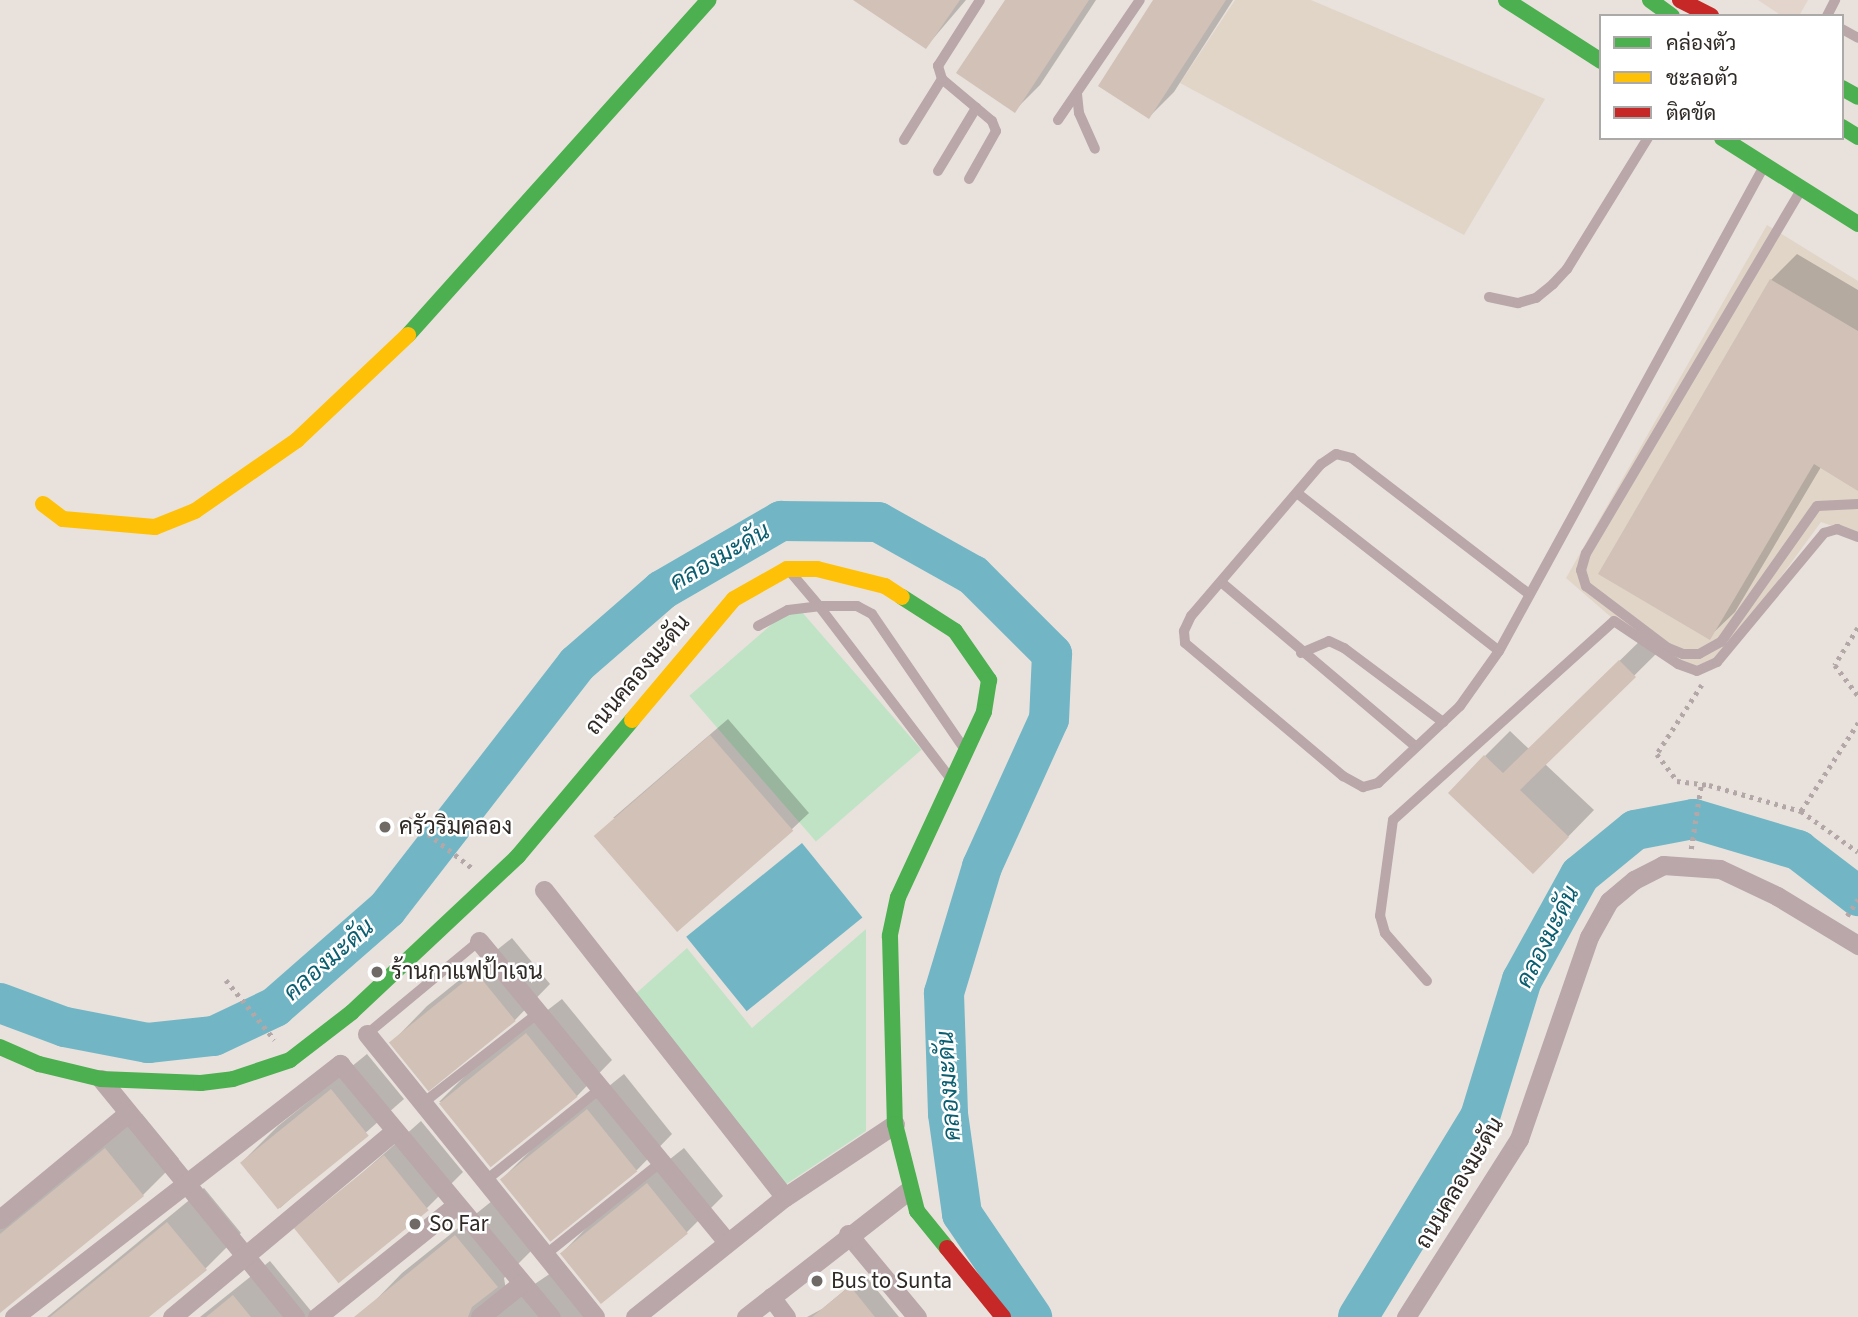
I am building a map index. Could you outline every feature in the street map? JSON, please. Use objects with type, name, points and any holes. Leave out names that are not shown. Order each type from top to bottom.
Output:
[{"type":"street","points":[[43,505],[63,519],[155,527],[195,511],[297,440],[402,342],[709,0]]},
{"type":"street","points":[[1507,0],[1599,60]]},
{"type":"street","points":[[1650,0],[1669,14]]},
{"type":"street","points":[[1680,0],[1707,14]]},
{"type":"street","points":[[1725,140],[1858,224]]},
{"type":"street","points":[[787,569],[817,569],[885,586],[955,631],[989,680],[984,712],[898,897],[890,936],[895,1124],[909,1191],[930,1231],[1003,1317]]},
{"type":"street","name":"ถนนคลองมะดัน","points":[[0,1046],[39,1063],[102,1079],[233,1079],[290,1060],[319,1039],[518,856],[734,599],[787,569]]},
{"type":"street","name":"ถนนคลองมะดัน","points":[[1406,1317],[1519,1139],[1590,937],[1609,901],[1634,880],[1663,865],[1720,869],[1777,896],[1858,945]]},
{"type":"street","points":[[544,890],[785,1197]]},
{"type":"street","points":[[479,941],[727,1242]]},
{"type":"street","points":[[367,1034],[596,1317]]},
{"type":"street","points":[[14,1317],[184,1181],[340,1064],[393,1132],[551,1317]]},
{"type":"street","points":[[102,1079],[295,1317]]},
{"type":"street","points":[[0,1219],[128,1112]]},
{"type":"street","points":[[635,1317],[785,1197],[895,1124]]},
{"type":"street","points":[[172,1317],[393,1132]]},
{"type":"street","points":[[746,1317],[848,1234],[909,1191]]},
{"type":"street","points":[[317,1317],[456,1206]]},
{"type":"street","points":[[848,1234],[917,1317]]},
{"type":"street","points":[[480,1317],[522,1283]]},
{"type":"street","points":[[771,1297],[786,1317]]},
{"type":"lane","points":[[970,179],[996,131],[992,121],[942,79],[938,66],[981,0]]},
{"type":"lane","points":[[1058,120],[1140,0]]},
{"type":"lane","points":[[904,139],[942,79]]},
{"type":"lane","points":[[1077,94],[1079,113],[1096,149]]},
{"type":"lane","points":[[938,171],[976,108]]},
{"type":"lane","points":[[1489,297],[1518,303],[1536,298],[1552,284],[1567,269],[1647,140]]},
{"type":"lane","points":[[1529,594],[1352,458],[1336,454],[1297,493],[1221,582],[1184,631],[1185,643],[1194,654],[1363,787],[1378,783],[1443,722],[1477,685],[1499,652],[1765,165]]},
{"type":"lane","points":[[1802,189],[1586,553],[1581,569],[1586,586],[1668,648],[1699,654],[1721,642],[1817,506],[1858,504]]},
{"type":"lane","points":[[1297,493],[1499,652]]},
{"type":"lane","points":[[1427,981],[1385,933],[1380,916],[1393,820],[1614,621],[1678,664],[1697,671],[1717,662],[1824,533],[1837,529],[1858,537]]},
{"type":"lane","points":[[787,569],[952,782]]},
{"type":"lane","points":[[1221,582],[1301,653],[1416,747]]},
{"type":"lane","points":[[758,626],[788,610],[818,606],[857,606],[872,614],[966,752]]},
{"type":"lane","points":[[1301,653],[1329,641],[1344,648],[1443,722]]},
{"type":"lane","points":[[367,1034],[479,941]]},
{"type":"lane","points":[[423,1103],[538,1013]]},
{"type":"lane","points":[[485,1181],[601,1088]]},
{"type":"lane","points":[[545,1255],[661,1162]]},
{"type":"path","points":[[1858,628],[1835,665],[1858,695]]},
{"type":"path","points":[[1717,662],[1657,754],[1677,781],[1801,811],[1858,852]]},
{"type":"path","points":[[1801,811],[1858,723]]},
{"type":"path","points":[[1692,845],[1701,788]]},
{"type":"path","points":[[408,818],[475,870]]},
{"type":"path","points":[[1844,920],[1858,899]]},
{"type":"path","points":[[226,980],[277,1042]]},
{"type":"shaded area","points":[[1235,0],[1311,0],[1545,99],[1464,235],[1180,83]]},
{"type":"shaded area","points":[[1758,0],[1808,0],[1800,14],[1779,14]]},
{"type":"shaded area","points":[[1767,225],[1858,281],[1858,535],[1821,522],[1722,657],[1685,669],[1650,651],[1566,578]]},
{"type":"green space","points":[[795,604],[922,750],[816,842],[689,696]]},
{"type":"green space","points":[[866,929],[866,1131],[782,1187],[633,996],[687,948],[752,1028]]},
{"type":"water","points":[[802,843],[862,918],[747,1011],[686,937]]},
{"type":"building","points":[[853,0],[960,0],[926,49]]},
{"type":"building","points":[[1005,0],[1089,0],[1015,113],[956,73]]},
{"type":"building","points":[[1153,0],[1226,0],[1149,119],[1098,86]]},
{"type":"building","points":[[1770,279],[1858,331],[1858,491],[1814,464],[1710,640],[1598,574]]},
{"type":"building","points":[[1619,660],[1636,677],[1520,790],[1569,837],[1533,874],[1448,793],[1484,755],[1503,773]]},
{"type":"building","points":[[710,735],[793,831],[677,932],[594,836]]},
{"type":"building","points":[[476,972],[516,1021],[429,1091],[389,1042]]},
{"type":"building","points":[[526,1033],[578,1097],[491,1167],[439,1103]]},
{"type":"building","points":[[331,1089],[369,1136],[278,1209],[240,1163]]},
{"type":"building","points":[[587,1109],[637,1171],[550,1242],[500,1179]]},
{"type":"building","points":[[105,1148],[144,1196],[0,1313],[0,1234]]},
{"type":"building","points":[[384,1155],[429,1210],[339,1283],[294,1228]]},
{"type":"building","points":[[647,1183],[688,1234],[601,1304],[560,1253]]},
{"type":"building","points":[[167,1222],[207,1270],[149,1317],[50,1317]]},
{"type":"building","points":[[455,1235],[498,1287],[472,1307],[468,1317],[354,1317]]},
{"type":"building","points":[[850,1286],[875,1317],[812,1317]]},
{"type":"building","points":[[233,1295],[251,1317],[206,1317]]},
{"type":"waterway","name":"คลองมะดัน","points":[[0,1003],[65,1027],[148,1043],[214,1036],[275,1007],[387,909],[577,664],[662,590],[781,521],[878,522],[973,575],[1052,654],[1049,719],[982,867],[944,993],[948,1114],[962,1214],[1032,1317]]},
{"type":"waterway","name":"คลองมะดัน","points":[[1358,1317],[1480,1117],[1522,980],[1580,875],[1635,830],[1694,819],[1798,850],[1858,896]]},
{"type":"traffic: fast","points":[[408,335],[709,0]]},
{"type":"traffic: fast","points":[[1506,0],[1599,60]]},
{"type":"traffic: fast","points":[[1650,0],[1669,14]]},
{"type":"traffic: fast","points":[[1844,89],[1858,97]]},
{"type":"traffic: fast","points":[[1844,128],[1858,137]]},
{"type":"traffic: fast","points":[[1725,140],[1858,224]]},
{"type":"traffic: fast","points":[[902,597],[955,631],[989,680],[984,712],[898,897],[890,936],[895,1124],[917,1211],[947,1248]]},
{"type":"traffic: fast","points":[[0,1047],[39,1064],[101,1079],[201,1083],[233,1079],[290,1060],[352,1012],[518,856],[632,720]]},
{"type":"traffic: slow","points":[[43,504],[63,519],[155,527],[195,511],[297,440],[408,335]]},
{"type":"traffic: slow","points":[[632,720],[734,599],[787,569],[817,569],[885,586],[902,597]]},
{"type":"traffic: jam","points":[[1680,0],[1707,14]]},
{"type":"traffic: jam","points":[[947,1248],[1003,1317]]},
{"type":"place","name":"ครัวริมคลอง","points":[[385,827]]},
{"type":"place","name":"ร้านกาแฟป้าเจน","points":[[377,972]]},
{"type":"place","name":"So Far","points":[[415,1224]]},
{"type":"place","name":"Bus to Sunta","points":[[817,1281]]}]
